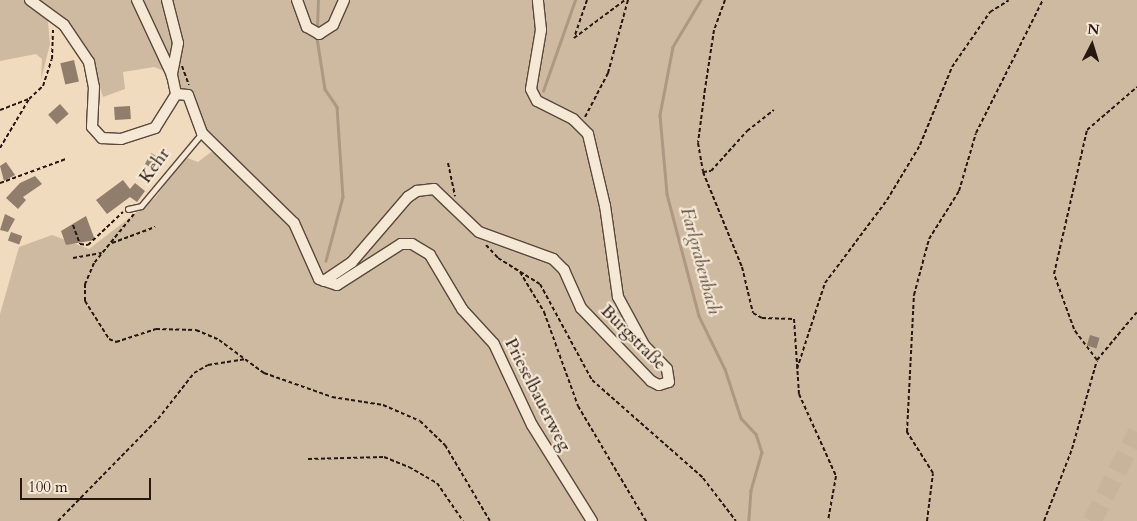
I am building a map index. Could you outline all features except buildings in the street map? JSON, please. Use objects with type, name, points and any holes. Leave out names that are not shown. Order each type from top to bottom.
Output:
[{"type":"street","points":[[30,0],[53,15],[89,62],[94,87],[91,122],[98,136],[121,140],[151,131],[163,120],[176,94],[172,75],[137,0]]},
{"type":"street","points":[[167,0],[178,59],[172,75]]},
{"type":"street","points":[[297,0],[307,27],[320,34],[333,25],[344,0]]},
{"type":"street","points":[[538,0],[541,30],[531,89],[537,101],[581,125]]},
{"type":"street","points":[[176,94],[188,95],[202,133],[294,223],[314,276],[324,281]]},
{"type":"street","name":"Burgstraße","points":[[324,281],[352,262],[418,190],[434,189],[479,232],[553,259],[564,270],[581,308],[651,382],[665,385],[667,369],[644,345],[618,296],[606,206],[588,134],[581,125]]},
{"type":"street","name":"Prieselbauerweg","points":[[324,281],[337,285],[401,244],[412,244],[430,255],[462,309],[494,344],[532,425],[592,521]]},
{"type":"lane","name":"Kehr","points":[[128,209],[141,206],[202,133]]},
{"type":"path","points":[[587,0],[574,38],[629,0]]},
{"type":"path","points":[[581,125],[608,73],[629,0]]},
{"type":"path","points":[[725,0],[714,30],[698,143],[703,172],[742,267],[752,313],[762,318],[794,319],[800,394],[836,476],[828,521]]},
{"type":"path","points":[[797,370],[825,282],[887,200],[920,145],[952,67],[990,12],[1009,0]]},
{"type":"path","points":[[926,521],[933,474],[907,432],[914,295],[929,239],[959,191],[976,133],[1043,0]]},
{"type":"path","points":[[0,148],[29,98],[48,77],[53,15]]},
{"type":"path","points":[[178,59],[186,73],[188,95]]},
{"type":"path","points":[[1097,360],[1074,329],[1054,274],[1087,130],[1137,87]]},
{"type":"path","points":[[0,110],[29,98]]},
{"type":"path","points":[[703,172],[711,171],[747,131],[774,110]]},
{"type":"path","points":[[0,183],[66,159]]},
{"type":"path","points":[[448,163],[459,213]]},
{"type":"path","points":[[141,206],[102,254],[84,294],[109,339],[116,342],[156,330],[196,330],[245,359],[264,373],[324,394],[383,404],[420,421],[445,445],[490,521]]},
{"type":"path","points":[[73,225],[80,244],[88,245],[128,209]]},
{"type":"path","points":[[112,243],[155,227]]},
{"type":"path","points":[[73,258],[102,254]]},
{"type":"path","points":[[498,258],[540,284],[592,380],[697,472],[736,521]]},
{"type":"path","points":[[519,270],[544,312],[578,406],[646,521]]},
{"type":"path","points":[[1044,521],[1072,449],[1097,360],[1137,312]]},
{"type":"path","points":[[58,521],[158,419],[194,373],[208,365],[245,359]]},
{"type":"path","points":[[308,459],[384,457],[409,467],[437,483],[464,521]]},
{"type":"shaded area","points":[[0,0],[1137,0],[1137,521],[0,521],[0,314],[19,247],[52,235],[89,249],[155,198],[185,157],[198,162],[211,152],[220,153],[274,206],[300,238],[310,274],[331,287],[401,247],[422,251],[422,244],[403,242],[385,248],[335,281],[319,275],[310,249],[247,170],[207,134],[200,123],[194,93],[177,88],[175,75],[154,67],[123,72],[125,89],[103,97],[92,62],[60,18],[48,22],[50,44],[41,80],[42,59],[36,54],[0,61]]},
{"type":"waterway","points":[[317,27],[318,0]]},
{"type":"waterway","points":[[543,91],[575,0]]},
{"type":"waterway","name":"Farlgrabenbach","points":[[701,0],[673,47],[660,115],[667,194],[699,316],[725,369],[741,418],[756,434],[762,452],[751,490],[749,521]]},
{"type":"waterway","points":[[317,38],[325,89],[337,107],[343,197],[326,261]]},
{"type":"tunnel","points":[[1092,521],[1137,432]]}]
